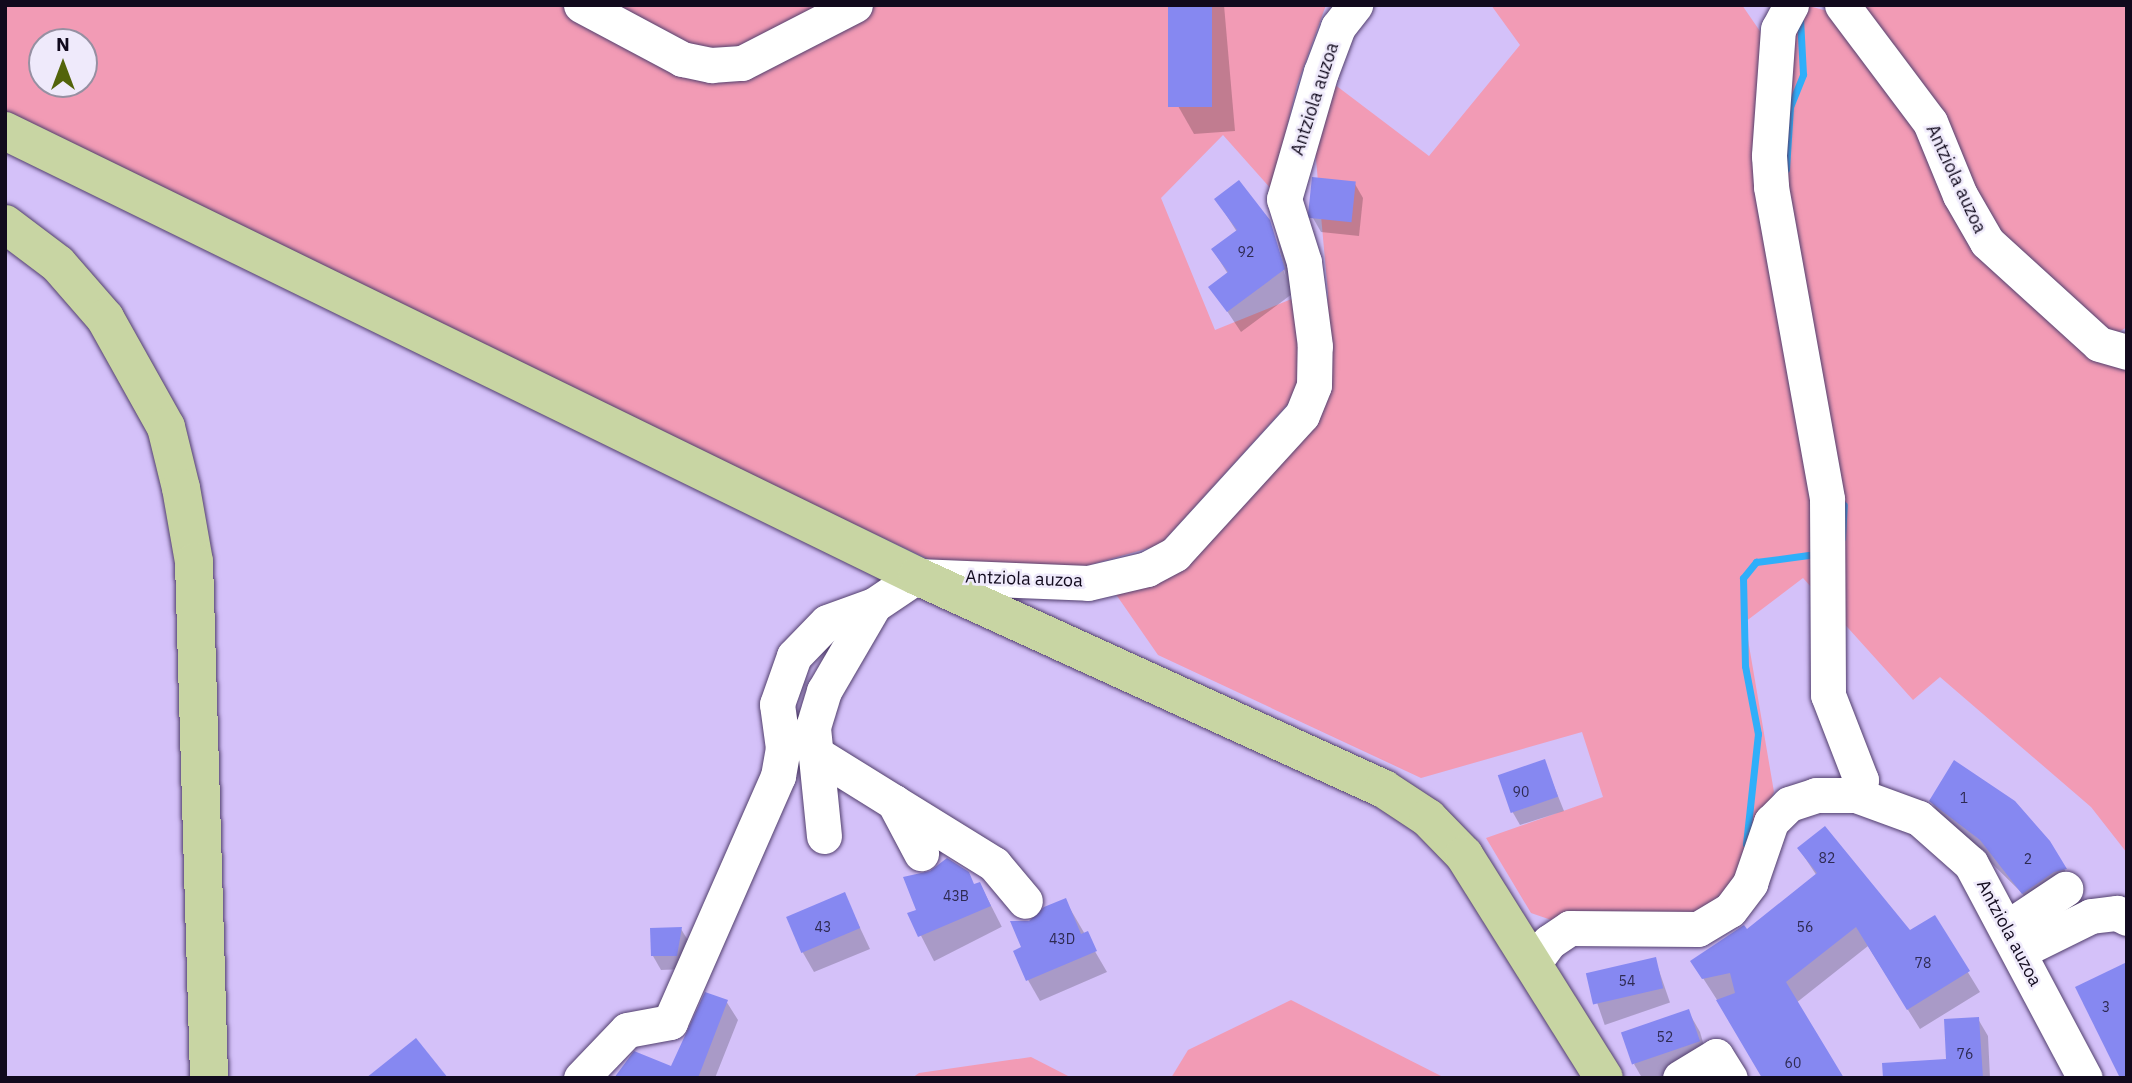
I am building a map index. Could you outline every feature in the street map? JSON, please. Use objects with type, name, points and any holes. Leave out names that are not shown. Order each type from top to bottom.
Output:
[{"type":"main road","points":[[5,131],[917,576],[1384,789],[1428,818],[1464,855],[1604,1078]]},
{"type":"main road","points":[[5,224],[58,264],[104,318],[166,427],[181,488],[194,562],[209,1078]]},
{"type":"street","points":[[581,5],[682,59],[711,65],[741,62],[855,5]]},
{"type":"street","name":"Antziola auzoa","points":[[917,576],[1088,583],[1147,569],[1175,554],[1302,415],[1314,385],[1315,346],[1304,262],[1284,199],[1321,72],[1338,27],[1355,5]]},
{"type":"street","name":"Antziola auzoa","points":[[1842,5],[1930,122],[1964,204],[1987,242],[2099,344],[2127,352]]},
{"type":"street","points":[[1775,10],[1769,156],[1771,187],[1827,499],[1828,695],[1861,780],[1856,795]]},
{"type":"street","points":[[581,1078],[627,1030],[670,1022],[778,776],[783,748],[777,704],[794,656],[827,622],[874,605],[917,576]]},
{"type":"street","points":[[824,836],[813,727],[824,691],[874,605]]},
{"type":"street","points":[[815,753],[994,864],[1024,901]]},
{"type":"street","name":"Antziola auzoa","points":[[1533,964],[1549,942],[1570,928],[1698,929],[1730,910],[1750,883],[1771,822],[1789,804],[1816,795],[1856,795],[1919,818],[1947,839],[1971,864],[2014,939],[2085,1078]]},
{"type":"street","points":[[894,802],[921,853]]},
{"type":"street","points":[[2014,939],[2065,889]]},
{"type":"street","points":[[2014,939],[2091,916],[2117,913],[2127,918]]},
{"type":"street","points":[[1680,1078],[1716,1056],[1730,1078]]},
{"type":"shaded area","points":[[5,5],[559,5],[678,68],[716,51],[679,45],[605,5],[1326,5],[1297,85],[1272,190],[1223,135],[1161,198],[1215,330],[1299,296],[1303,353],[1296,395],[1160,545],[1082,567],[941,565],[584,397],[5,114]]},
{"type":"shaded area","points":[[1491,5],[1742,5],[1764,37],[1805,5],[1835,13],[1920,127],[1973,244],[2127,360],[2127,853],[2091,807],[1940,677],[1913,700],[1803,578],[1745,622],[1774,792],[1729,900],[1697,920],[1557,922],[1531,913],[1486,838],[1603,797],[1582,732],[1421,778],[1158,655],[1115,593],[1322,407],[1328,294],[1315,148],[1330,81],[1429,156],[1520,45]]},
{"type":"shaded area","points":[[1855,5],[2127,5],[2127,327],[2114,335],[1996,234]]},
{"type":"shaded area","points":[[1291,1000],[1445,1078],[1171,1078],[1188,1050]]},
{"type":"shaded area","points":[[1031,1057],[1072,1078],[912,1078],[919,1073]]},
{"type":"building","points":[[1168,5],[1212,5],[1212,107],[1168,107]]},
{"type":"building","points":[[1312,177],[1356,182],[1351,222],[1308,218]]},
{"type":"building","points":[[1239,180],[1270,220],[1285,269],[1227,312],[1208,287],[1228,272],[1211,249],[1237,230],[1214,199]]},
{"type":"building","points":[[1545,759],[1558,797],[1511,813],[1498,775]]},
{"type":"building","points":[[1954,760],[2015,801],[2050,841],[2067,869],[2054,872],[2022,894],[1980,840],[1929,801]]},
{"type":"building","points":[[1825,826],[1910,930],[1935,915],[1970,971],[1907,1010],[1856,927],[1786,982],[1844,1078],[1762,1078],[1716,1000],[1735,993],[1730,973],[1702,979],[1690,961],[1744,925],[1747,929],[1817,873],[1797,848]]},
{"type":"building","points":[[947,858],[969,872],[974,884],[980,882],[991,906],[918,937],[907,913],[916,910],[903,877],[930,871]]},
{"type":"building","points":[[845,892],[860,928],[801,953],[786,917]]},
{"type":"building","points":[[1066,898],[1081,934],[1088,931],[1097,951],[1026,981],[1013,951],[1021,947],[1010,921],[1029,921],[1044,907]]},
{"type":"building","points":[[682,927],[677,956],[651,956],[650,928]]},
{"type":"building","points":[[1656,957],[1663,988],[1593,1004],[1586,973]]},
{"type":"building","points":[[2127,962],[2127,1078],[2120,1078],[2075,987]]},
{"type":"building","points":[[705,992],[728,1000],[698,1078],[614,1078],[634,1051],[671,1066]]},
{"type":"building","points":[[1689,1009],[1700,1041],[1632,1065],[1621,1032]]},
{"type":"building","points":[[1979,1017],[1983,1078],[1883,1078],[1882,1063],[1946,1059],[1944,1019]]},
{"type":"building","points":[[416,1038],[448,1078],[366,1078]]},
{"type":"waterway","points":[[1786,169],[1790,107],[1803,74],[1800,18]]},
{"type":"waterway","points":[[1842,538],[1844,505]]},
{"type":"waterway","points":[[1746,844],[1758,734],[1745,666],[1743,578],[1756,562],[1809,555]]}]
